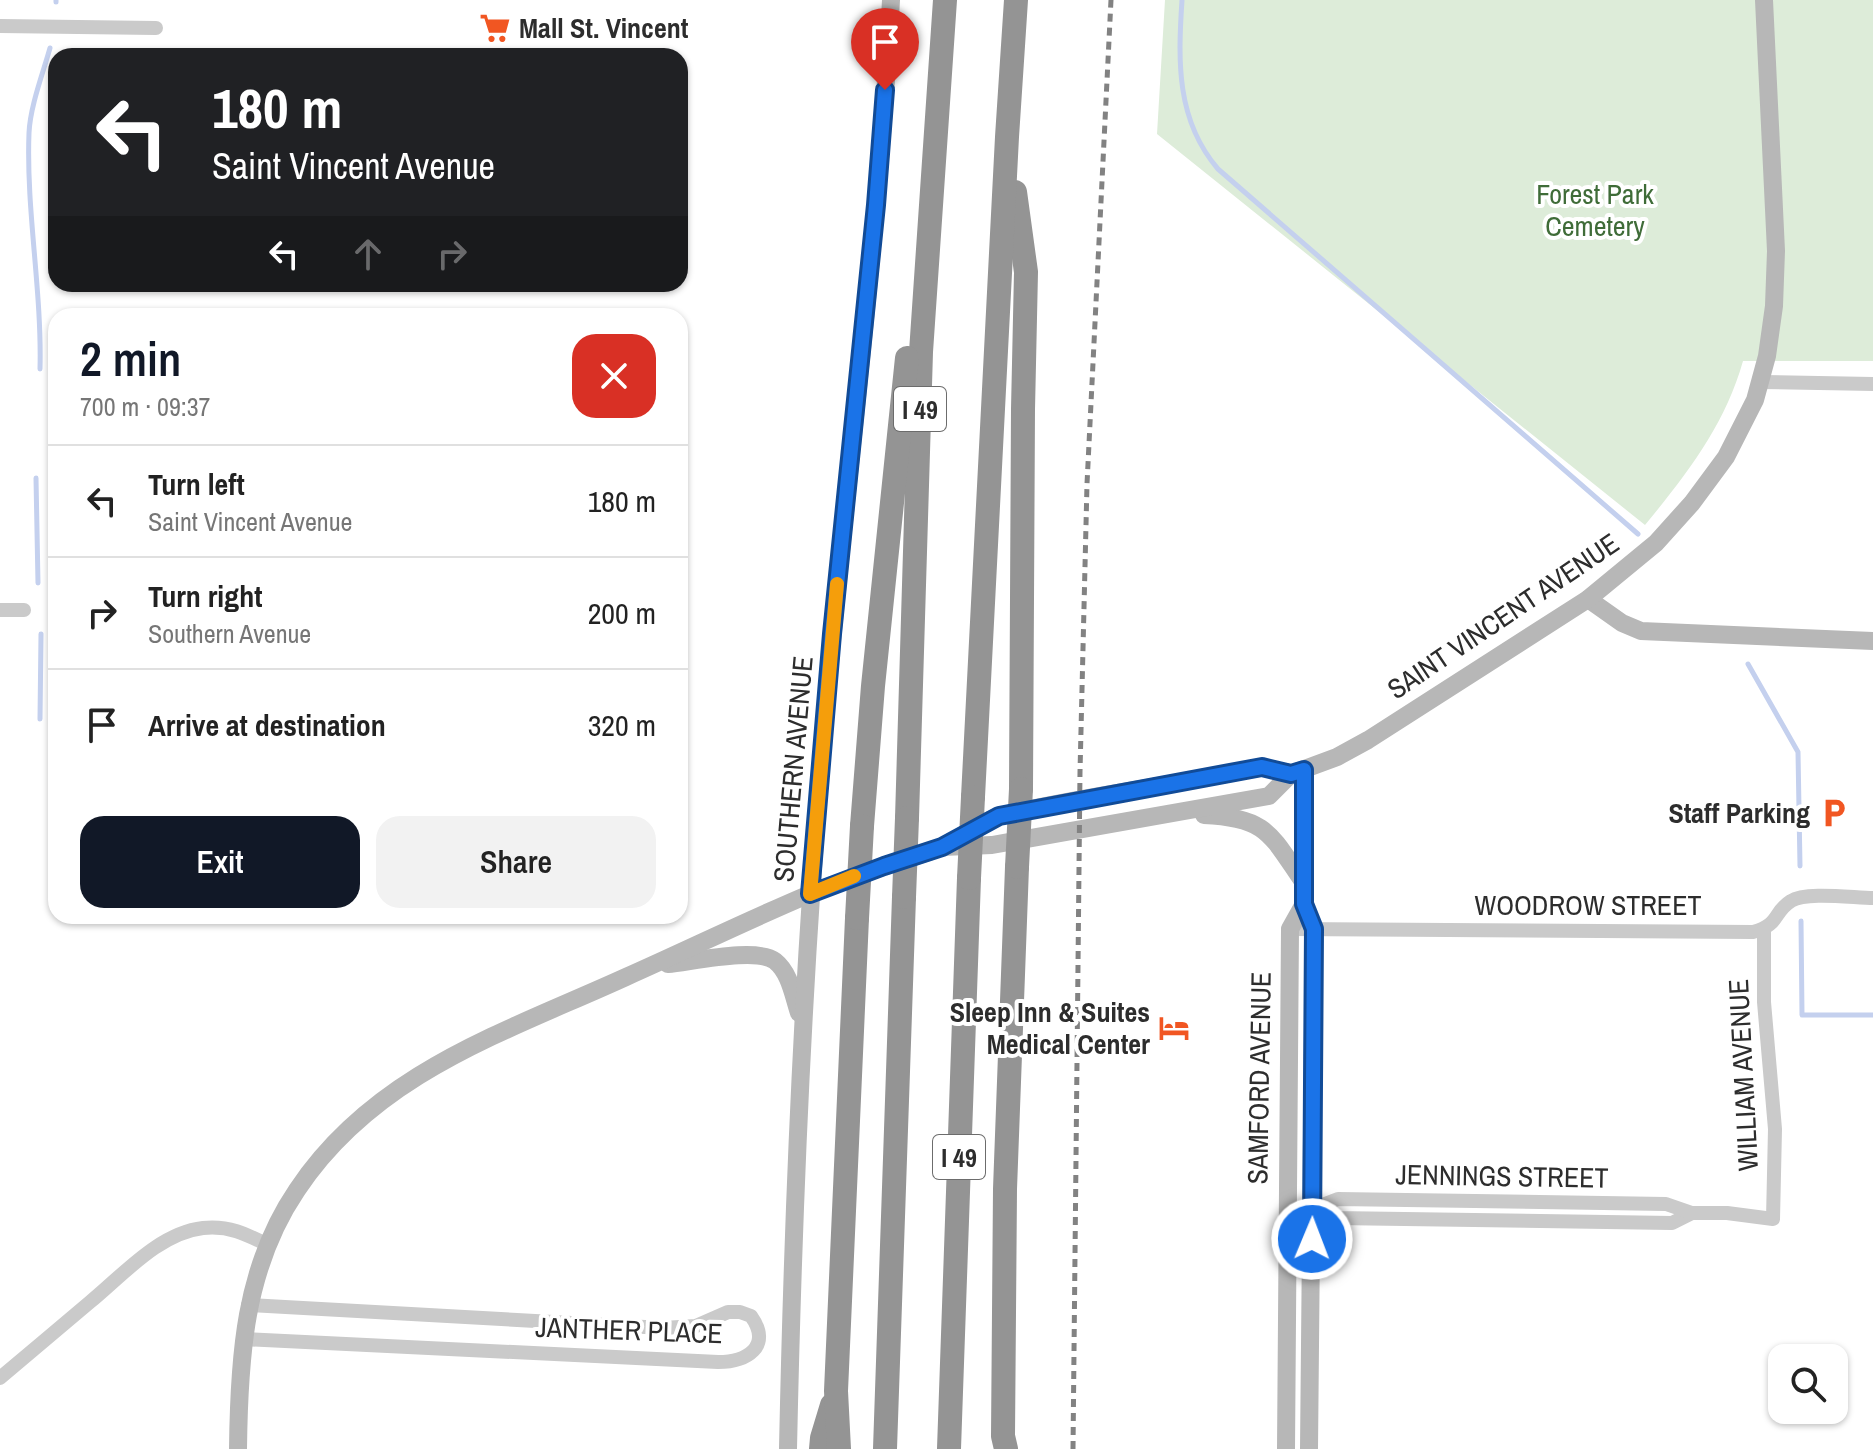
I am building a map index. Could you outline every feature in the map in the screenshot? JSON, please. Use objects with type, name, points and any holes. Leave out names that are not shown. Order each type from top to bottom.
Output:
[{"type":"highway","name":"I 49","points":[[885,1442],[921,352],[945,0]]},
{"type":"highway","name":"I 49","points":[[949,1443],[969,878],[1016,0]]},
{"type":"highway","points":[[839,1449],[836,1391],[862,826],[900,421],[940,82]]},
{"type":"highway","points":[[1003,1445],[1005,1189],[1021,789],[1022,425],[1026,272],[1007,137]]},
{"type":"highway","points":[[821,1449],[836,1391]]},
{"type":"street","name":"SOUTHERN AVENUE","points":[[788,1449],[792,1233],[810,894],[832,634],[879,174],[891,0]]},
{"type":"street","name":"SAINT VINCENT AVENUE","points":[[942,847],[992,845],[1269,796],[1297,772],[1368,740],[1588,599],[1656,543],[1692,503],[1734,444],[1761,382],[1772,324],[1777,268],[1764,0]]},
{"type":"street","points":[[0,26],[156,28]]},
{"type":"street","points":[[1761,382],[1873,384]]},
{"type":"street","points":[[1588,599],[1622,623],[1641,631],[1873,641]]},
{"type":"street","points":[[0,610],[24,610]]},
{"type":"street","name":"SAINT VINCENT AVENUE","points":[[238,1449],[243,1339],[248,1305],[268,1245],[297,1189],[327,1150],[355,1121],[386,1096],[433,1066],[649,967],[810,894],[942,847],[999,816],[1262,767],[1297,772]]},
{"type":"street","name":"SAMFORD AVENUE","points":[[1297,772],[1304,904],[1314,929],[1309,1449]]},
{"type":"street","points":[[1173,813],[1236,817],[1257,824],[1274,840],[1304,883]]},
{"type":"street","points":[[1764,929],[1773,924],[1787,904],[1801,897],[1873,898]]},
{"type":"street","name":"SAMFORD AVENUE","points":[[1286,1449],[1290,929],[1304,904]]},
{"type":"street","name":"WOODROW STREET","points":[[1290,929],[1753,932],[1764,929]]},
{"type":"street","name":"WILLIAM AVENUE","points":[[1764,929],[1764,1002],[1775,1129],[1773,1219]]},
{"type":"street","points":[[649,967],[745,955],[769,958],[776,962],[788,979],[803,1024]]},
{"type":"street","points":[[1287,1126],[1313,1125]]},
{"type":"street","name":"JENNINGS STREET","points":[[1286,1209],[1312,1209],[1338,1199],[1666,1204],[1692,1213],[1727,1213],[1773,1219]]},
{"type":"street","points":[[1567,1220],[1569,1203]]},
{"type":"street","name":"JENNINGS STREET","points":[[1312,1209],[1335,1218],[1672,1223],[1692,1213]]},
{"type":"street","points":[[0,1378],[147,1255],[179,1234],[203,1228],[225,1228],[245,1233],[268,1245]]},
{"type":"street","name":"JANTHER PLACE","points":[[243,1339],[718,1362],[736,1361],[748,1356],[759,1336],[758,1327],[751,1316],[734,1312],[696,1326],[663,1328],[248,1305]]},
{"type":"green space","name":"Forest Park Cemetery","points":[[1165,0],[1873,0],[1873,361],[1743,361],[1715,428],[1690,468],[1645,525],[1157,134]]},
{"type":"waterway","points":[[1182,0],[1180,45],[1187,110],[1204,150],[1218,169],[1638,534]]},
{"type":"waterway","points":[[40,369],[29,133],[34,101],[48,55]]},
{"type":"waterway","points":[[36,478],[38,583]]},
{"type":"waterway","points":[[40,719],[41,634]]},
{"type":"waterway","points":[[1748,664],[1798,752],[1800,866]]},
{"type":"waterway","points":[[1801,921],[1802,1015],[1873,1015]]},
{"type":"railway","points":[[1073,1449],[1080,772],[1087,484],[1111,0]]},
{"type":"slow traffic","points":[[837,584],[810,894],[854,876]]},
{"type":"place","name":"Mall St. Vincent","points":[[495,28]]},
{"type":"place","name":"Staff Parking","points":[[1834,813]]},
{"type":"place","name":"Sleep Inn & Suites Medical Center","points":[[1174,1028]]},
{"type":"route","points":[[885,90],[810,894],[942,847],[999,816],[1262,767],[1291,774],[1304,770],[1304,904],[1314,929],[1312,1239]]}]
